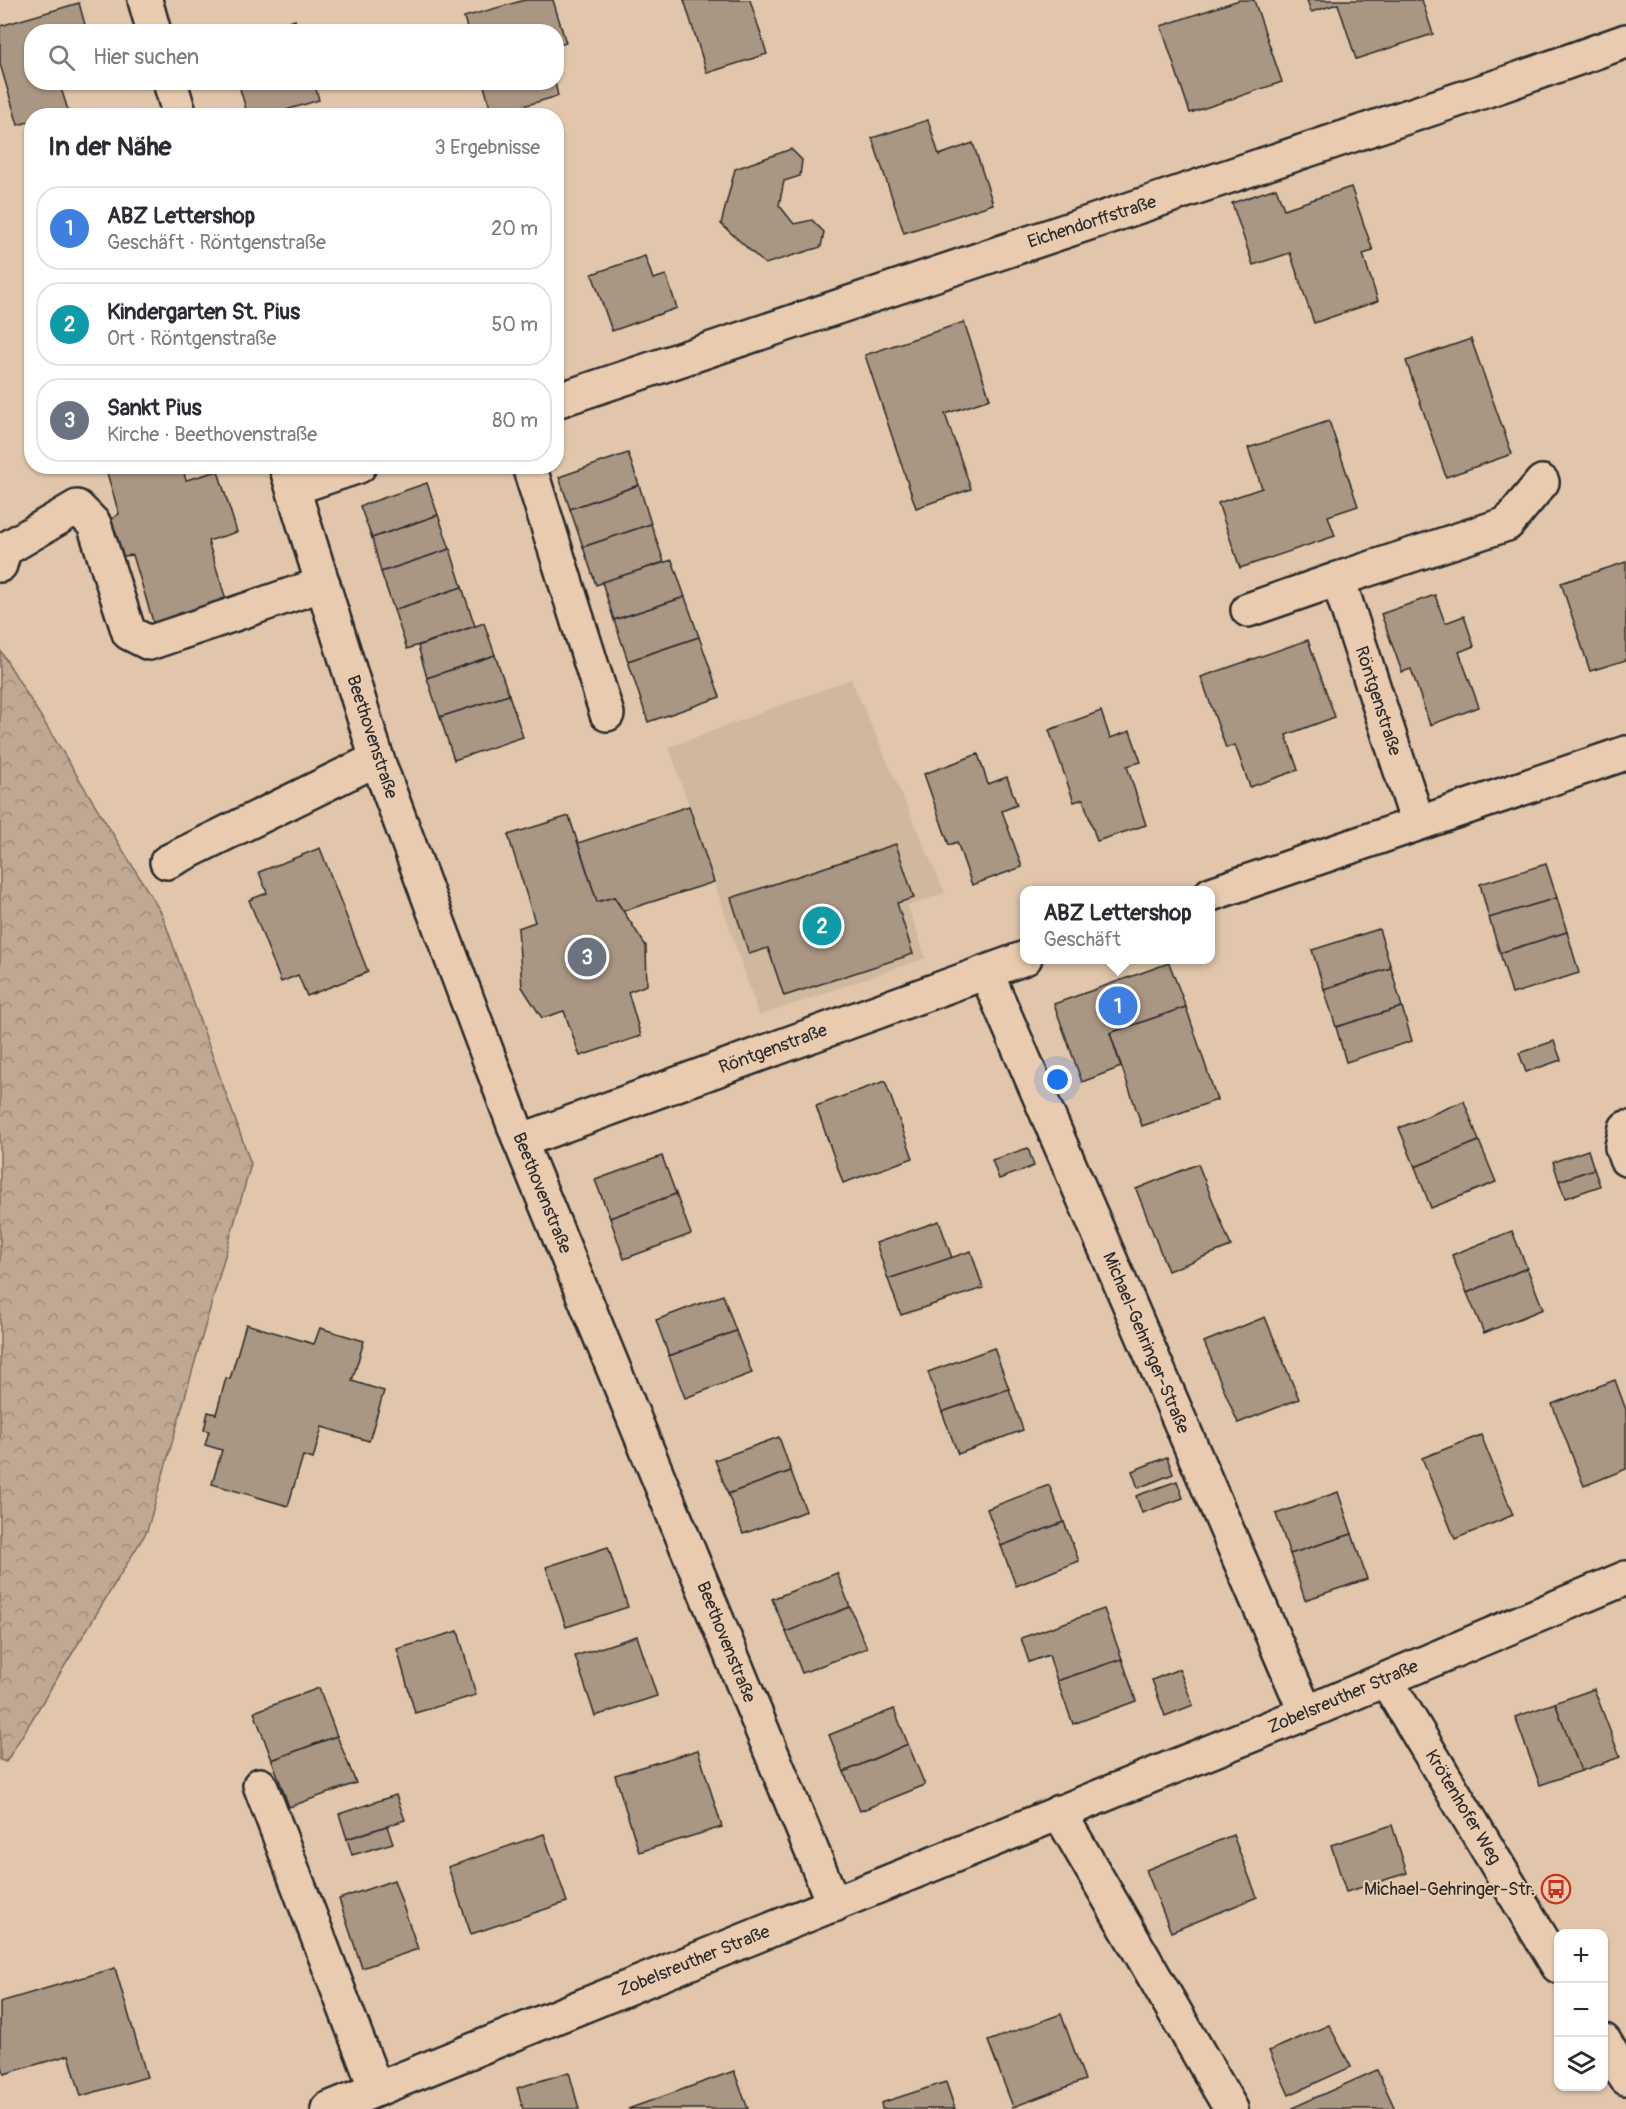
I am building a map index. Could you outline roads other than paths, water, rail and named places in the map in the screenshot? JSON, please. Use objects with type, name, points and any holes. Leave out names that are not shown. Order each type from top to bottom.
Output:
[{"type":"street","points":[[145,0],[152,24]]},
{"type":"street","name":"Eichendorffstraße","points":[[564,398],[1502,85],[1626,41]]},
{"type":"street","points":[[172,90],[178,108]]},
{"type":"street","points":[[290,477],[309,474]]},
{"type":"street","points":[[532,474],[607,714]]},
{"type":"street","name":"Beethovenstraße","points":[[290,477],[377,759],[520,1141],[834,1905]]},
{"type":"street","points":[[1248,610],[1507,524],[1542,482]]},
{"type":"street","points":[[0,565],[4,550],[76,507],[94,524],[129,633],[149,643],[323,584]]},
{"type":"street","name":"Röntgenstraße","points":[[1338,579],[1418,823]]},
{"type":"street","points":[[1215,893],[1626,753]]},
{"type":"street","points":[[167,862],[377,759]]},
{"type":"street","name":"Röntgenstraße","points":[[520,1141],[1020,960]]},
{"type":"street","name":"Michael-Gehringer-Straße","points":[[986,972],[1306,1713]]},
{"type":"street","points":[[1626,1128],[1622,1147],[1626,1160]]},
{"type":"street","name":"Zobelsreuther Straße","points":[[328,2109],[1306,1713],[1626,1578]]},
{"type":"street","name":"Krötenhofer Weg","points":[[1386,1680],[1554,1959]]},
{"type":"street","points":[[260,1785],[376,2089]]},
{"type":"street","points":[[1059,1812],[1231,2109]]},
{"type":"street","points":[[1608,2048],[1626,2078]]},
{"type":"place","name":"Kindergarten St. Pius","points":[[822,926]]},
{"type":"place","name":"Sankt Pius","points":[[587,957]]},
{"type":"place","name":"ABZ Lettershop","points":[[1118,1006]]},
{"type":"place","name":"Michael-Gehringer-Str.","points":[[1556,1889]]}]
